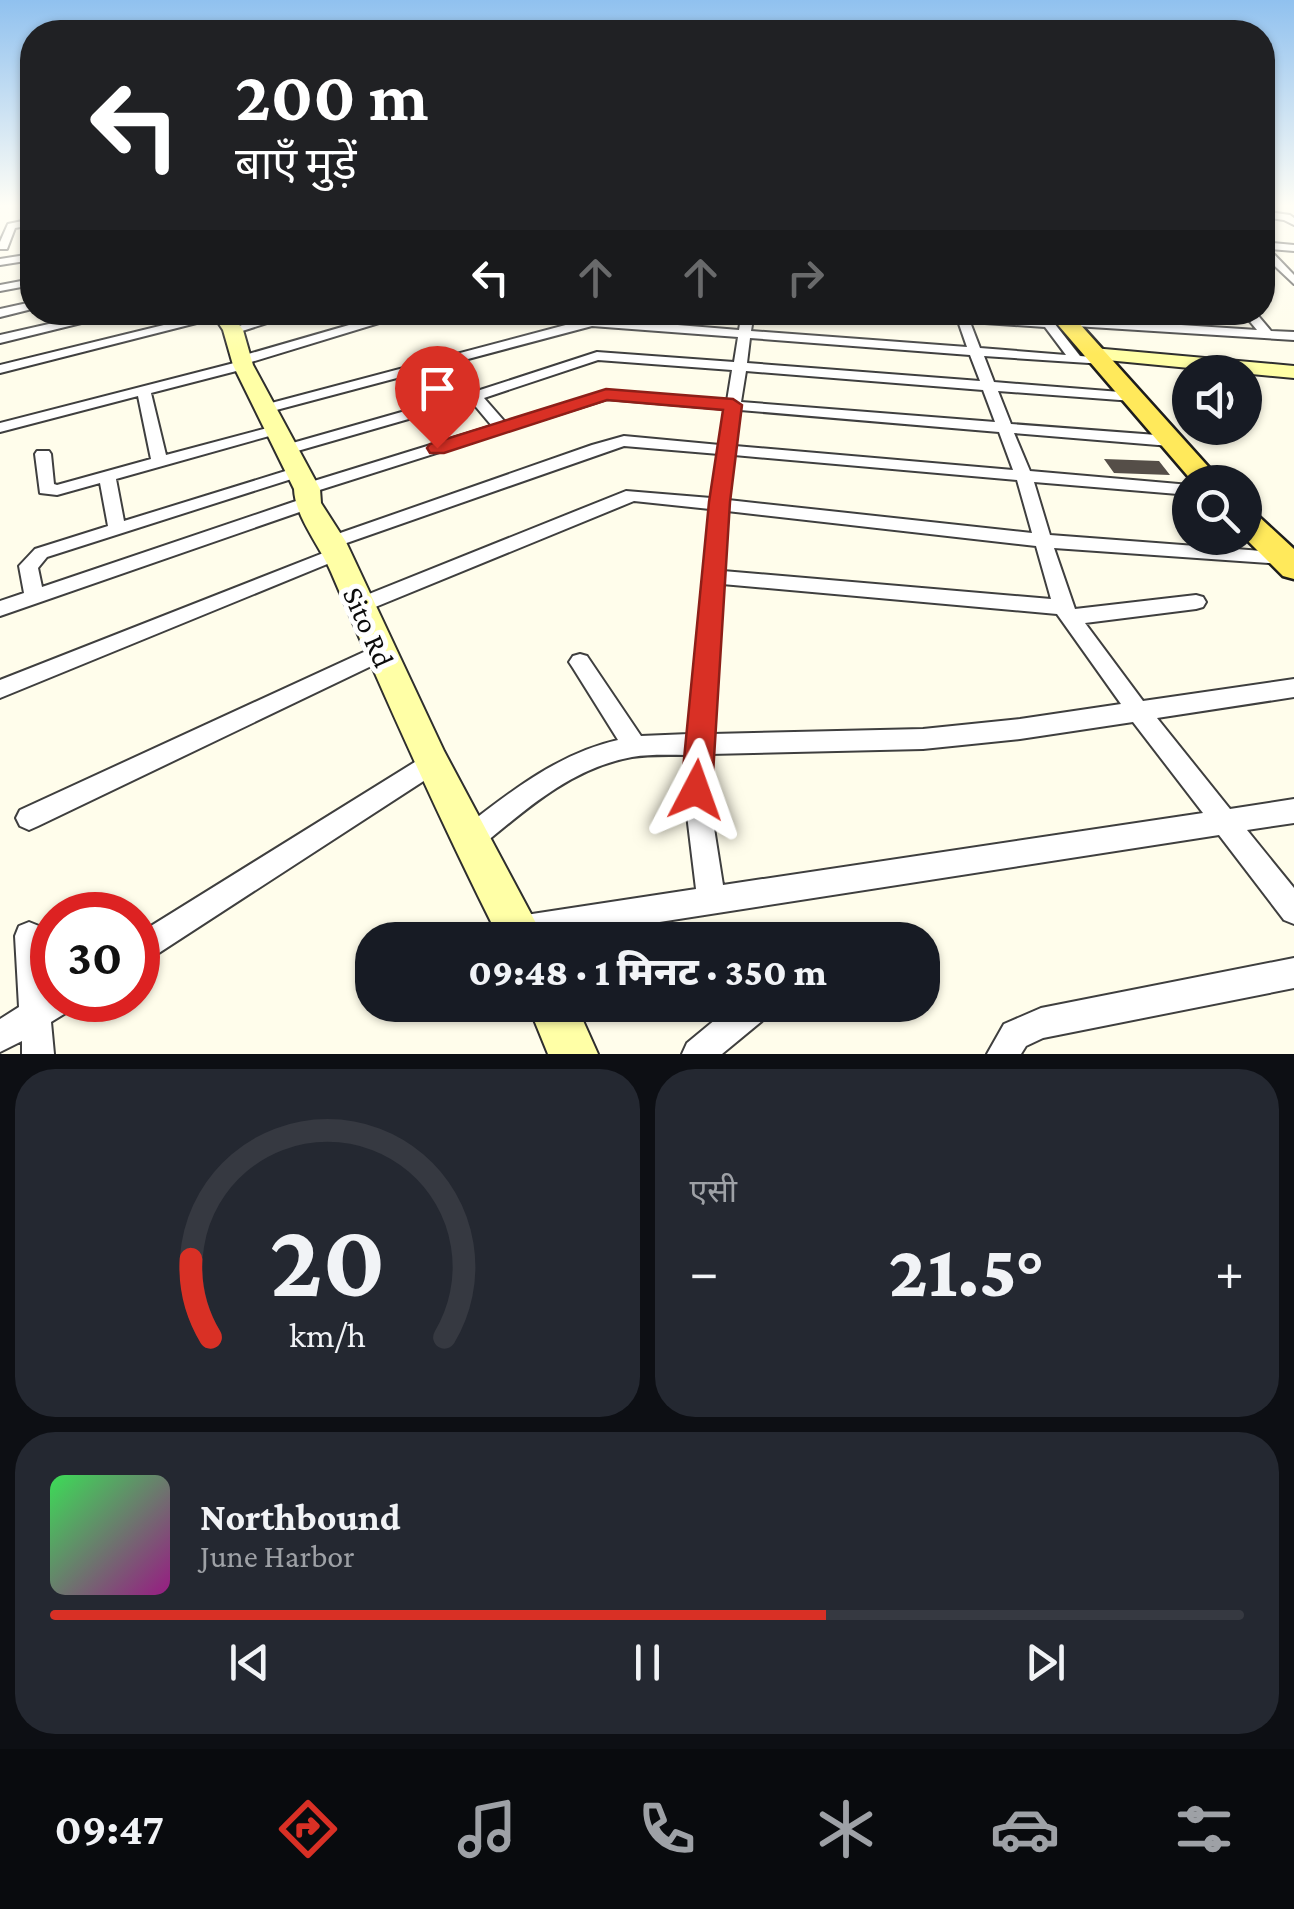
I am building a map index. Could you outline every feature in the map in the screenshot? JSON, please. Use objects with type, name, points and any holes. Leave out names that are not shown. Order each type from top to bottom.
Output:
[{"type":"main road","points":[[1066,325],[1192,465]]},
{"type":"main road","name":"Sito Rd","points":[[232,337],[361,605],[431,764],[514,922]]},
{"type":"main road","points":[[1098,358],[1294,375]]},
{"type":"main road","points":[[1262,537],[1289,563]]},
{"type":"main road","points":[[559,1022],[573,1054]]},
{"type":"street","points":[[1275,260],[1294,281]]},
{"type":"street","points":[[0,339],[61,325]]},
{"type":"street","points":[[115,325],[117,340]]},
{"type":"street","points":[[0,428],[144,391],[232,337],[262,325]]},
{"type":"street","points":[[0,369],[117,340],[232,337],[317,325]]},
{"type":"street","points":[[0,609],[34,597],[290,459],[446,364],[582,325]]},
{"type":"street","points":[[711,897],[698,806],[699,747],[720,502],[746,325]]},
{"type":"street","points":[[762,325],[975,351],[1098,358]]},
{"type":"street","points":[[965,325],[1024,478],[1066,612],[1137,710],[1294,910]]},
{"type":"street","points":[[1152,325],[1294,336]]},
{"type":"street","points":[[1259,325],[1266,334]]},
{"type":"street","points":[[34,597],[28,566],[32,559],[290,459],[598,356],[1133,397]]},
{"type":"street","points":[[446,364],[502,428]]},
{"type":"street","points":[[144,391],[159,461]]},
{"type":"street","points":[[44,454],[46,486],[50,490],[159,461],[290,459],[502,428],[606,394],[1170,441]]},
{"type":"street","points":[[0,689],[334,548],[624,441],[1172,489]]},
{"type":"street","points":[[107,476],[117,529]]},
{"type":"street","points":[[361,605],[632,495],[1046,542],[1289,563]]},
{"type":"street","points":[[714,576],[1066,612],[1196,602]]},
{"type":"street","points":[[29,818],[380,653]]},
{"type":"street","points":[[580,662],[634,746]]},
{"type":"street","points":[[470,839],[549,776],[591,755],[634,746],[924,739],[1020,729],[1294,688]]},
{"type":"street","points":[[160,936],[431,764]]},
{"type":"street","points":[[586,922],[711,897],[1294,811]]},
{"type":"street","points":[[29,936],[30,940]]},
{"type":"street","points":[[1003,1054],[1014,1035],[1041,1023],[1294,973]]},
{"type":"street","points":[[0,1037],[30,1018]]},
{"type":"street","points":[[38,1054],[44,1022]]},
{"type":"street","points":[[698,1054],[737,1022]]},
{"type":"building","points":[[1104,459],[1159,461],[1170,475],[1114,473]]},
{"type":"route","points":[[437,448],[606,394],[733,405],[720,502],[696,790]]}]
